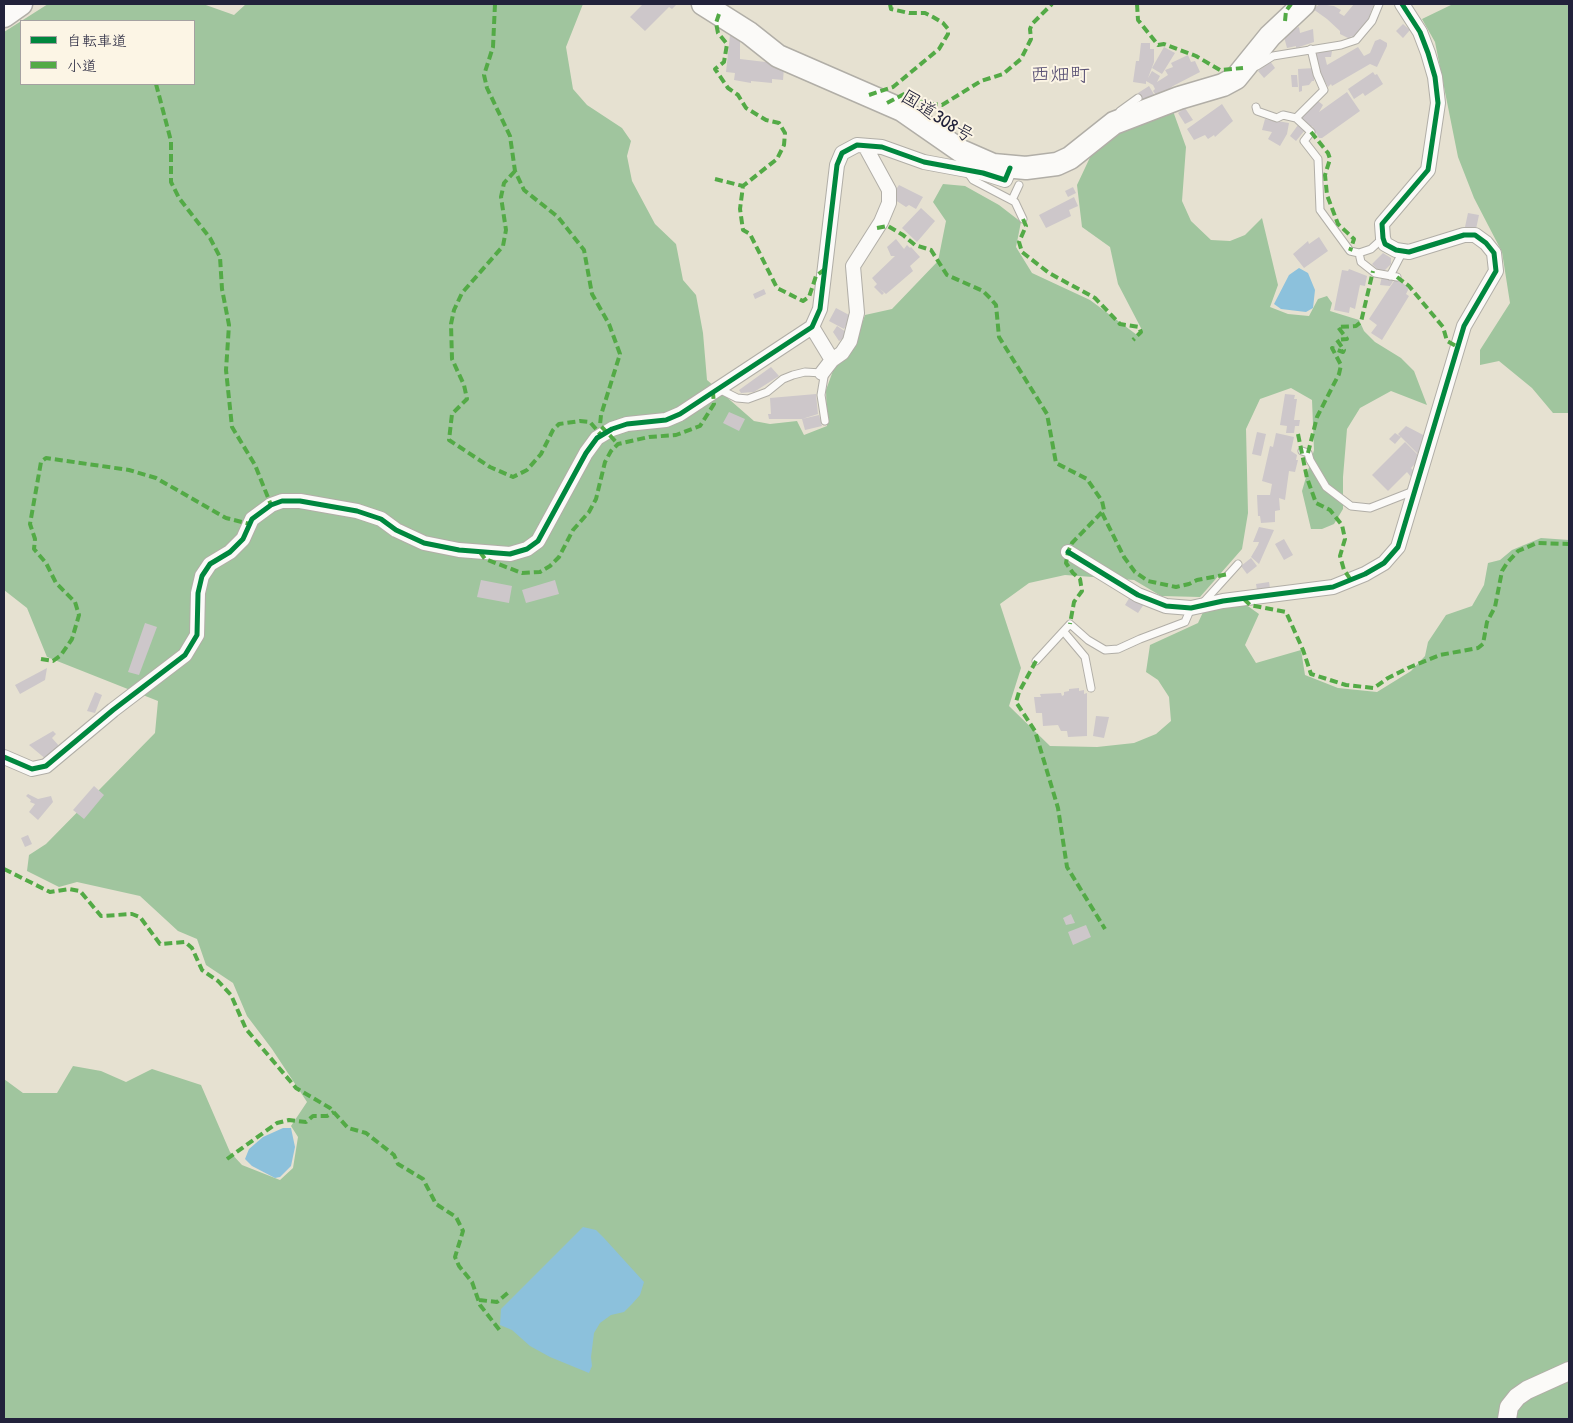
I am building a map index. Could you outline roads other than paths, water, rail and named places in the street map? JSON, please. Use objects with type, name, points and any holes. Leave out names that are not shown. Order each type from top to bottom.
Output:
[{"type":"highway","points":[[4,16],[21,4]]},
{"type":"highway","name":"国道308号","points":[[703,4],[749,33],[778,56],[902,110],[961,151],[987,162],[1014,177],[1057,164],[1070,158],[1114,123],[1179,98],[1223,85],[1239,74],[1270,36],[1304,4]]},
{"type":"street","points":[[1068,552],[1138,595],[1166,606],[1196,607],[1333,587],[1384,564],[1398,547],[1464,326],[1496,271],[1494,253],[1486,243],[1475,235],[1464,235],[1409,252],[1396,250],[1385,244],[1382,224],[1428,170],[1438,103],[1435,77],[1420,32],[1402,4]]},
{"type":"street","points":[[4,757],[32,768],[46,766],[113,710],[185,655],[197,635],[198,593],[202,576],[210,564],[230,552],[243,539],[252,519],[270,505],[300,501],[357,511],[381,519],[396,530],[424,543],[459,550],[510,554],[527,550],[538,541],[586,453],[597,438],[627,424],[666,420],[720,389],[812,328],[820,310],[836,165],[842,153],[857,145],[882,147],[924,162],[1006,180],[1014,177]]},
{"type":"street","points":[[822,373],[832,360],[842,353],[853,330],[857,300],[853,266],[881,222],[889,203],[889,190],[865,146]]},
{"type":"street","points":[[812,328],[832,360]]},
{"type":"street","points":[[1506,1419],[1509,1408],[1517,1397],[1527,1390],[1569,1371]]},
{"type":"lane","points":[[1239,74],[1246,72],[1273,56],[1311,48],[1341,45],[1356,40],[1372,21],[1378,4]]},
{"type":"lane","points":[[1296,118],[1324,90],[1317,74],[1311,48]]},
{"type":"lane","points":[[1103,131],[1104,121],[1138,98]]},
{"type":"lane","points":[[1256,107],[1257,111],[1277,118],[1283,115],[1296,118],[1311,132],[1304,141],[1318,159],[1320,210],[1350,251],[1359,253],[1371,249],[1383,238]]},
{"type":"lane","points":[[966,170],[974,180],[1015,202],[1023,219]]},
{"type":"lane","points":[[1012,200],[1014,177]]},
{"type":"lane","points":[[1359,253],[1361,262],[1375,273],[1393,276],[1403,251]]},
{"type":"lane","points":[[720,389],[738,398],[748,398],[767,392],[783,379],[793,375],[805,372],[822,373],[824,377],[821,395],[825,421]]},
{"type":"lane","points":[[1302,451],[1308,453],[1310,460],[1326,487],[1351,506],[1370,508],[1416,490]]},
{"type":"lane","points":[[1036,662],[1070,624],[1088,640],[1105,650],[1118,649],[1185,622],[1196,607],[1238,564]]},
{"type":"lane","points":[[1064,632],[1085,657],[1091,688]]},
{"type":"water","points":[[1299,268],[1308,273],[1315,290],[1313,308],[1306,312],[1281,309],[1274,304],[1289,275]]},
{"type":"water","points":[[283,1128],[291,1128],[295,1147],[291,1166],[280,1177],[275,1178],[252,1166],[245,1159],[249,1149],[263,1137]]},
{"type":"water","points":[[583,1227],[596,1230],[644,1282],[640,1295],[624,1312],[611,1315],[600,1323],[594,1333],[591,1357],[592,1366],[589,1373],[550,1357],[530,1346],[512,1330],[500,1325],[501,1309]]},
{"type":"district","name":"西畑町","points":[[1060,76]]}]
